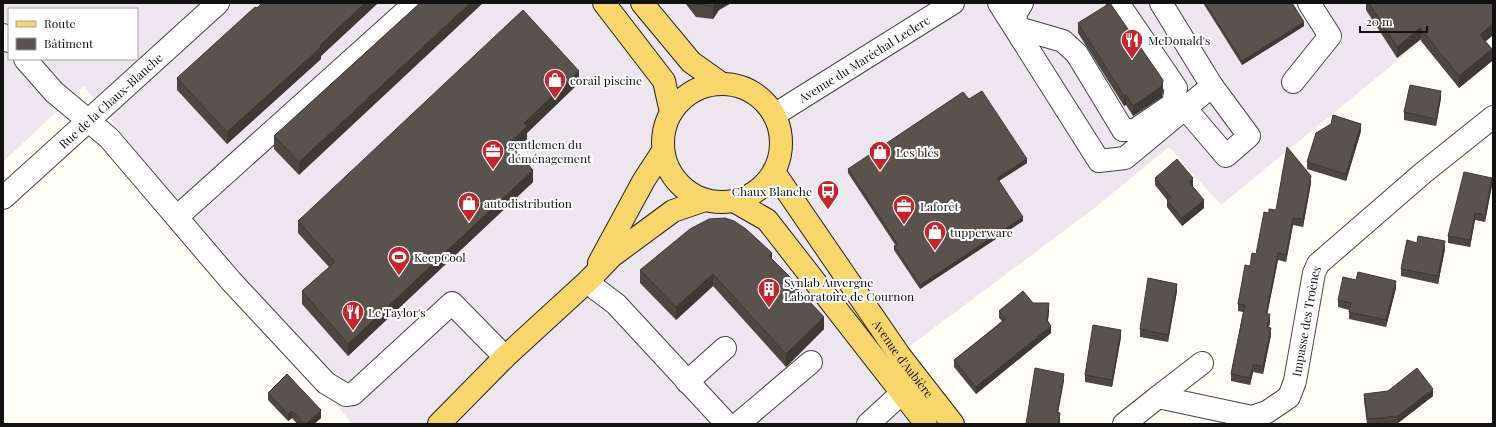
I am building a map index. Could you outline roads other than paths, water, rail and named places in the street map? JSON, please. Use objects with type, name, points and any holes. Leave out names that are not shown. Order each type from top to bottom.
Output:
[{"type":"main road","points":[[604,3],[664,80],[671,112]]},
{"type":"main road","points":[[642,3],[691,62],[722,84]]},
{"type":"main road","points":[[722,84],[733,85],[754,93],[762,99],[774,115],[781,137],[781,149],[774,172],[767,182],[746,198],[724,202],[705,200],[693,195],[682,187],[672,176],[666,164],[663,151],[663,137],[671,112],[688,95],[710,85],[722,84]]},
{"type":"main road","points":[[590,280],[644,180],[663,151]]},
{"type":"main road","name":"Avenue d'Aubière","points":[[774,172],[900,356],[953,424]]},
{"type":"main road","points":[[439,424],[505,357],[590,280],[612,256],[672,211],[705,200]]},
{"type":"main road","name":"Avenue d'Aubière","points":[[734,201],[767,220],[926,424]]},
{"type":"street","name":"Rue de la Chaux-Blanche","points":[[3,198],[86,121],[218,3]]},
{"type":"street","points":[[177,218],[415,3]]},
{"type":"street","name":"Avenue du Maréchal Leclerc","points":[[774,115],[953,3]]},
{"type":"street","points":[[999,3],[1098,161],[1125,158],[1212,86]]},
{"type":"street","points":[[1015,27],[1016,13],[1022,3]]},
{"type":"street","points":[[1015,27],[1063,41],[1077,54],[1123,130],[1135,130],[1173,104],[1176,88],[1118,3]]},
{"type":"street","points":[[1161,3],[1212,86],[1249,136],[1226,156],[1186,108]]},
{"type":"street","points":[[1293,82],[1330,36],[1309,3]]},
{"type":"street","points":[[26,60],[54,92],[86,121],[109,138],[231,281],[326,383],[346,395],[354,394],[452,303],[505,357]]},
{"type":"street","name":"Impasse des Troènes","points":[[1158,397],[1252,417],[1267,412],[1289,397],[1295,381],[1314,273],[1318,264],[1423,173],[1493,116]]},
{"type":"street","points":[[590,280],[596,289],[616,304],[727,424]]},
{"type":"street","points":[[688,382],[725,348]]},
{"type":"street","points":[[738,424],[811,362]]},
{"type":"street","points":[[1124,424],[1202,363]]},
{"type":"street","points":[[868,424],[918,378]]},
{"type":"place","name":"McDonald's","points":[[1132,60]]},
{"type":"place","name":"corail piscine","points":[[555,100]]},
{"type":"place","name":"gentlemen du déménagement","points":[[493,170]]},
{"type":"place","name":"Les blés","points":[[880,172]]},
{"type":"place","name":"Chaux Blanche","points":[[828,210]]},
{"type":"place","name":"autodistribution","points":[[469,222]]},
{"type":"place","name":"Laforêt","points":[[904,226]]},
{"type":"place","name":"tupperware","points":[[935,252]]},
{"type":"place","name":"KeepCool","points":[[399,276]]},
{"type":"place","name":"Synlab Auvergne Laboratoire de Cournon","points":[[769,308]]},
{"type":"place","name":"Le Taylor's","points":[[353,332]]}]
